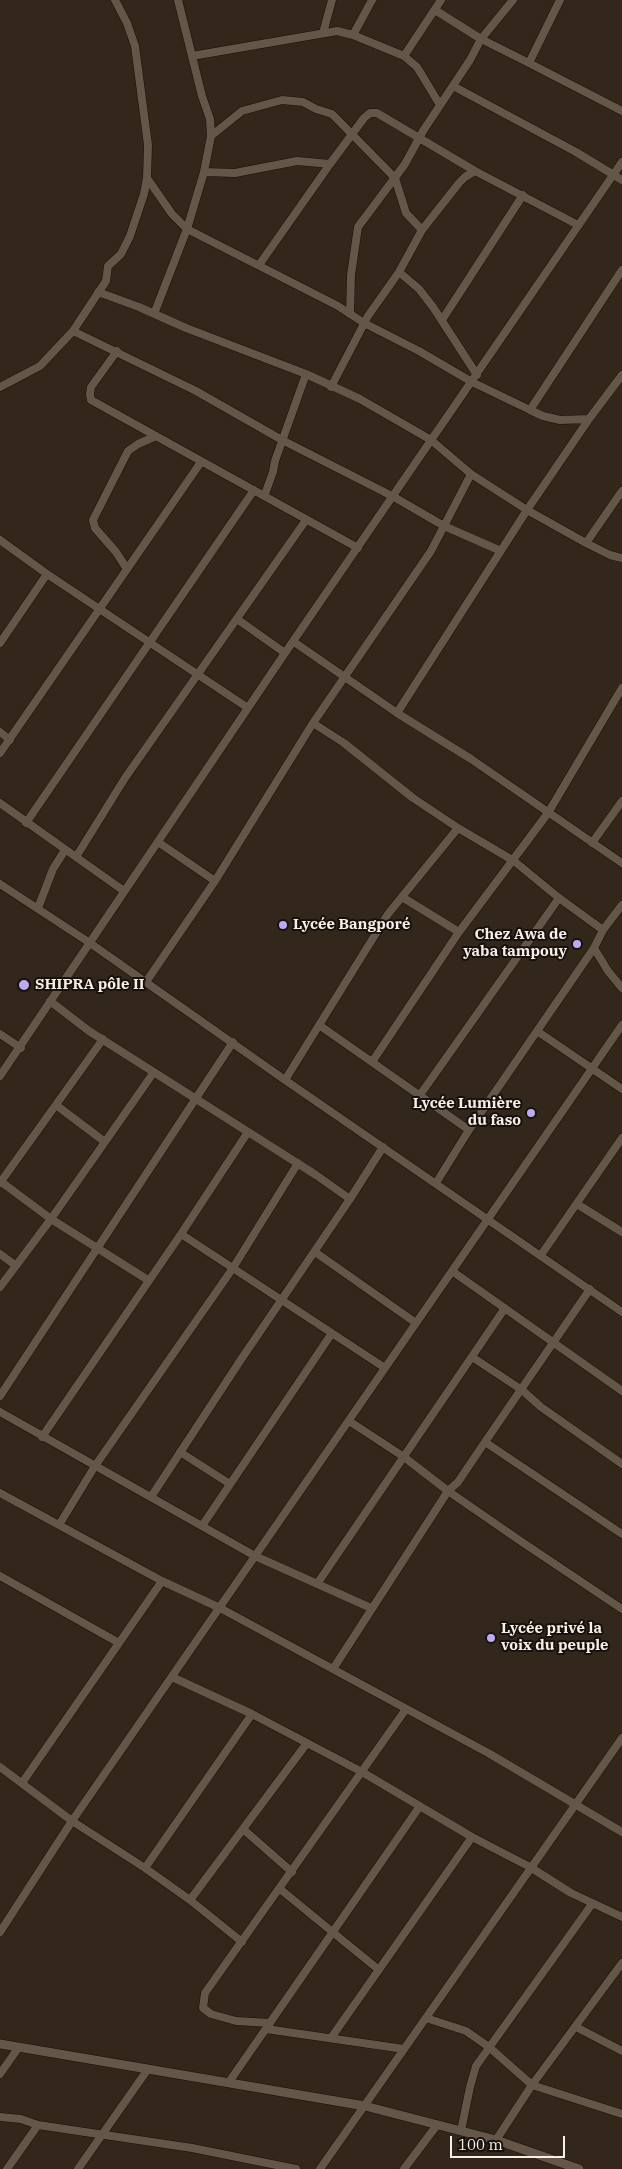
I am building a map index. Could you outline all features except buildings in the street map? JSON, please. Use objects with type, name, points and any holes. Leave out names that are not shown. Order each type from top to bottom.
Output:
[{"type":"street","points":[[0,387],[40,366],[73,330],[106,281],[108,266],[121,254],[130,236],[144,194],[147,178],[148,145],[135,46],[127,23],[115,0]]},
{"type":"street","points":[[154,314],[187,229],[204,172],[211,136],[210,119],[202,96],[178,0]]},
{"type":"street","points":[[323,33],[332,0]]},
{"type":"street","points":[[353,35],[372,0]]},
{"type":"street","points":[[404,56],[441,0]]},
{"type":"street","points":[[350,314],[351,276],[358,227],[395,178],[419,137],[470,60],[481,39],[513,0]]},
{"type":"street","points":[[529,63],[560,0]]},
{"type":"street","points":[[435,10],[481,39],[622,111]]},
{"type":"street","points":[[192,56],[323,33],[337,32],[353,35],[404,56],[416,67],[440,106]]},
{"type":"street","points":[[453,86],[576,152],[622,180]]},
{"type":"street","points":[[211,136],[242,112],[282,100],[303,102],[332,114],[395,178],[406,213],[422,230]]},
{"type":"street","points":[[259,264],[330,164],[364,118],[370,113],[377,113],[475,171],[578,225]]},
{"type":"street","points":[[204,172],[235,173],[297,161],[330,164]]},
{"type":"street","points":[[0,1076],[285,653],[394,497],[622,162]]},
{"type":"street","points":[[331,386],[364,324],[400,272],[422,230],[459,182],[475,171]]},
{"type":"street","points":[[147,178],[172,214],[187,229],[259,264],[350,314],[364,324],[419,351],[472,382],[530,410],[543,416],[560,420],[589,419]]},
{"type":"street","points":[[442,320],[523,195]]},
{"type":"street","points":[[530,410],[622,270]]},
{"type":"street","points":[[400,272],[419,289],[442,320],[477,375]]},
{"type":"street","points":[[98,292],[306,374],[360,399],[431,440],[471,474],[527,510],[586,543],[610,555],[622,558]]},
{"type":"street","points":[[73,330],[117,350],[196,391],[282,440],[394,497],[444,526],[501,550]]},
{"type":"street","points":[[117,350],[91,387],[91,400],[201,462],[265,494],[306,520],[358,548]]},
{"type":"street","points":[[265,494],[306,374]]},
{"type":"street","points":[[396,713],[527,510],[589,419],[622,375]]},
{"type":"street","points":[[127,569],[116,552],[95,528],[93,520],[128,451],[156,436]]},
{"type":"street","points":[[0,753],[201,462]]},
{"type":"street","points":[[146,982],[215,881],[313,723],[426,559],[471,474]]},
{"type":"street","points":[[26,823],[254,490]]},
{"type":"street","points":[[586,543],[622,491]]},
{"type":"street","points":[[76,857],[125,778],[306,520]]},
{"type":"street","points":[[0,540],[197,676],[248,708]]},
{"type":"street","points":[[0,643],[47,574]]},
{"type":"street","points":[[237,619],[285,653]]},
{"type":"street","points":[[294,642],[396,713],[471,759],[622,864]]},
{"type":"street","points":[[372,1062],[459,932],[514,861],[548,813],[622,688]]},
{"type":"street","points":[[313,723],[344,743],[413,798],[458,828],[514,861],[559,898],[603,930]]},
{"type":"street","points":[[0,732],[10,740]]},
{"type":"street","points":[[0,804],[124,891]]},
{"type":"street","points":[[592,843],[621,805]]},
{"type":"street","points":[[285,1080],[388,914],[458,828]]},
{"type":"street","points":[[158,842],[215,881]]},
{"type":"street","points":[[38,908],[53,869],[65,850]]},
{"type":"street","points":[[0,884],[90,942],[285,1080],[620,1310],[622,1302]]},
{"type":"street","points":[[402,897],[459,932]]},
{"type":"street","points":[[420,1095],[559,898]]},
{"type":"street","points":[[436,1183],[469,1130],[594,948],[603,930],[622,906]]},
{"type":"street","points":[[594,948],[608,971],[622,988]]},
{"type":"street","points":[[50,1001],[103,1039],[298,1163],[350,1199]]},
{"type":"street","points":[[0,1932],[3,1921],[622,1024]]},
{"type":"street","points":[[319,1025],[469,1130]]},
{"type":"street","points":[[537,1031],[622,1090]]},
{"type":"street","points":[[0,1034],[20,1048]]},
{"type":"street","points":[[103,1039],[0,1182],[51,1219],[148,1280]]},
{"type":"street","points":[[0,1396],[233,1042]]},
{"type":"street","points":[[0,1287],[51,1219],[154,1072]]},
{"type":"street","points":[[56,1105],[105,1142]]},
{"type":"street","points":[[42,1437],[181,1234],[248,1132]]},
{"type":"street","points":[[541,1255],[622,1138]]},
{"type":"street","points":[[151,1497],[383,1147]]},
{"type":"street","points":[[59,1524],[95,1466],[233,1268],[298,1163]]},
{"type":"street","points":[[576,1204],[622,1232]]},
{"type":"street","points":[[181,1234],[385,1368]]},
{"type":"street","points":[[315,1252],[416,1323]]},
{"type":"street","points":[[0,1254],[15,1265]]},
{"type":"street","points":[[452,1271],[622,1391]]},
{"type":"street","points":[[333,1669],[448,1492],[522,1390],[552,1342],[590,1289]]},
{"type":"street","points":[[316,1584],[505,1308]]},
{"type":"street","points":[[202,1526],[332,1333]]},
{"type":"street","points":[[472,1357],[522,1390],[541,1407],[622,1464]]},
{"type":"street","points":[[0,1412],[255,1556],[371,1608]]},
{"type":"street","points":[[349,1421],[404,1457],[448,1492],[622,1609]]},
{"type":"street","points":[[485,1442],[622,1534]]},
{"type":"street","points":[[180,1452],[230,1484]]},
{"type":"street","points":[[0,1494],[162,1581],[220,1608],[490,1754],[622,1832]]},
{"type":"street","points":[[0,1576],[119,1643]]},
{"type":"street","points":[[22,1783],[162,1581]]},
{"type":"street","points":[[172,1677],[252,1714],[362,1772],[472,1837],[530,1867],[570,1893],[622,1916]]},
{"type":"street","points":[[404,2049],[236,2021],[211,2014],[203,2008],[205,1993],[406,1709]]},
{"type":"street","points":[[145,1868],[252,1714]]},
{"type":"street","points":[[320,2169],[366,2106],[530,1867],[622,1738]]},
{"type":"street","points":[[190,1900],[307,1743]]},
{"type":"street","points":[[0,1767],[72,1822],[145,1868],[190,1900],[242,1942]]},
{"type":"street","points":[[229,2082],[420,1806]]},
{"type":"street","points":[[243,1829],[292,1872]]},
{"type":"street","points":[[331,2038],[472,1837]]},
{"type":"street","points":[[280,1889],[379,1970]]},
{"type":"street","points":[[462,2131],[476,2066],[592,1904]]},
{"type":"street","points":[[496,2140],[532,2085],[622,1963]]},
{"type":"street","points":[[426,2018],[456,2027],[489,2047],[532,2085],[622,2114]]},
{"type":"street","points":[[576,2027],[622,2051]]},
{"type":"street","points":[[0,2044],[366,2106],[496,2140],[579,2169]]},
{"type":"street","points":[[0,2074],[19,2047]]},
{"type":"street","points":[[78,2169],[148,2069]]},
{"type":"street","points":[[0,2117],[22,2120],[38,2125],[102,2133],[192,2148],[296,2169]]},
{"type":"street","points":[[6,2169],[38,2125]]},
{"type":"street","points":[[404,2169],[437,2125]]},
{"type":"place","name":"Lycée Bangporé","points":[[283,925]]},
{"type":"place","name":"Chez Awa de yaba tampouy","points":[[577,944]]},
{"type":"place","name":"SHIPRA pôle II","points":[[24,985]]},
{"type":"place","name":"Lycée Lumière du faso","points":[[531,1113]]},
{"type":"place","name":"Lycée privé la voix du peuple","points":[[491,1638]]}]
